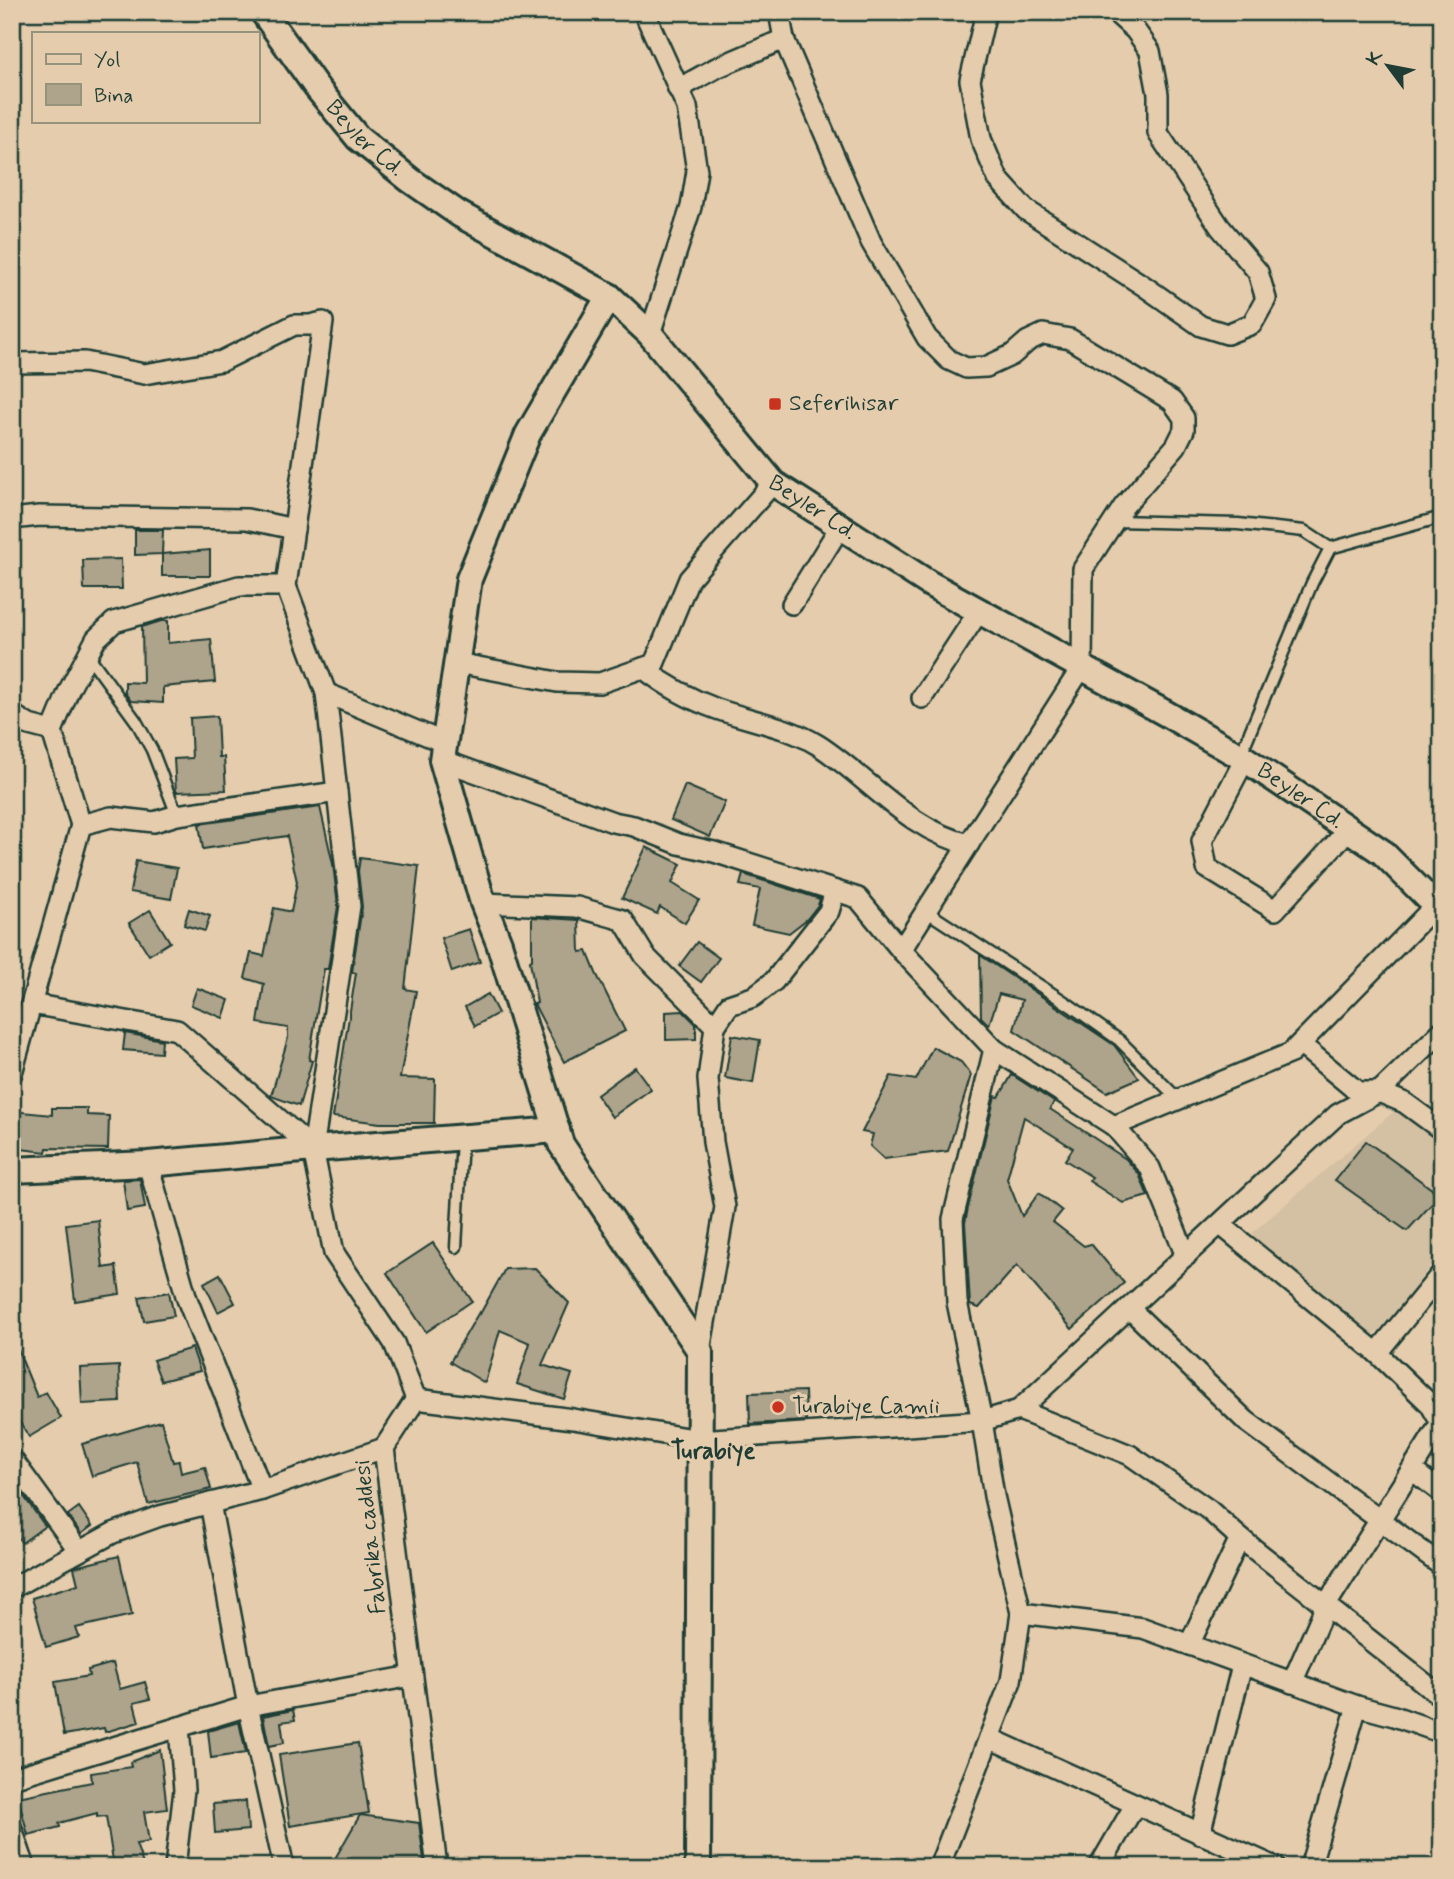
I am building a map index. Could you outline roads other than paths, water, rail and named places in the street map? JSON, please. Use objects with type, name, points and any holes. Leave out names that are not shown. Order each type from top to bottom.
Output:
[{"type":"street","name":"Beyler Cd.","points":[[262,12],[317,88],[358,138],[410,180],[459,214],[609,296],[650,334],[773,483],[930,584],[1242,758],[1382,852],[1439,909]]},
{"type":"street","points":[[644,12],[687,107],[697,171],[691,207],[650,334]]},
{"type":"street","points":[[779,12],[784,39],[871,242],[927,338],[949,360],[967,368],[986,367],[1012,355],[1028,341],[1043,334],[1070,339],[1172,401],[1184,418],[1184,430],[1176,446],[1124,506],[1083,569],[1082,667],[901,950]]},
{"type":"street","points":[[986,12],[970,80],[981,139],[998,180],[1026,210],[1201,326],[1227,334],[1252,324],[1266,299],[1258,272],[1220,227],[1158,133],[1158,94],[1150,51],[1135,30],[1115,12]]},
{"type":"street","points":[[678,89],[716,68],[784,39]]},
{"type":"street","points":[[609,296],[528,434],[469,579],[444,752],[483,903],[499,943],[561,1144],[700,1351]]},
{"type":"street","points":[[12,363],[85,362],[144,374],[222,361],[294,325],[323,322],[286,586],[326,693],[349,906],[313,1149],[334,1253],[394,1343],[416,1399],[573,1419],[699,1440],[982,1421],[1018,1410],[1338,1114],[1380,1092],[1442,1031]]},
{"type":"street","points":[[457,663],[557,682],[600,684],[654,664],[689,579],[773,483]]},
{"type":"street","points":[[12,519],[39,516],[247,519],[294,528]]},
{"type":"street","points":[[792,604],[841,527]]},
{"type":"street","points":[[12,1073],[80,825],[52,731],[87,654],[96,639],[114,622],[239,586],[286,586]]},
{"type":"street","points":[[922,698],[979,611]]},
{"type":"street","points":[[643,668],[674,691],[715,708],[783,728],[817,745],[920,822],[956,841],[969,844]]},
{"type":"street","points":[[326,693],[444,752],[613,822],[634,826],[679,844],[714,852],[858,898],[901,950],[994,1049],[1114,1126],[1150,1168],[1186,1256]]},
{"type":"street","points":[[12,714],[29,725],[52,731]]},
{"type":"street","points":[[1242,758],[1202,841],[1207,868],[1275,910],[1348,830]]},
{"type":"street","points":[[80,825],[111,817],[154,822],[177,815],[337,792]]},
{"type":"street","points":[[698,1867],[700,1351],[725,1207],[713,1142],[708,1079],[715,1026],[729,1005],[752,997],[774,981],[828,911],[835,891]]},
{"type":"street","points":[[483,903],[578,907],[624,920],[645,956],[715,1026]]},
{"type":"street","points":[[1114,1126],[1291,1053],[1439,909]]},
{"type":"street","points":[[31,1004],[177,1030],[313,1149]]},
{"type":"street","points":[[1300,1044],[1358,1091],[1380,1092],[1405,1103],[1442,1130]]},
{"type":"street","points":[[939,1867],[1012,1681],[1021,1613],[994,1496],[982,1421],[957,1302],[953,1219],[994,1049]]},
{"type":"street","points":[[12,1170],[148,1164],[556,1130]]},
{"type":"street","points":[[148,1164],[187,1299],[261,1490]]},
{"type":"street","points":[[1221,1225],[1377,1353],[1430,1404],[1441,1423],[1381,1522],[1326,1605],[1292,1683]]},
{"type":"street","points":[[1377,1353],[1440,1278]]},
{"type":"street","points":[[1129,1308],[1246,1421],[1442,1566]]},
{"type":"street","name":"Fabrika caddesi","points":[[416,1399],[384,1448],[437,1867]]},
{"type":"street","points":[[1018,1410],[1130,1455],[1209,1510],[1240,1538],[1442,1697]]},
{"type":"street","points":[[12,1588],[113,1533],[160,1516],[261,1490],[384,1448]]},
{"type":"street","points":[[12,1459],[79,1551]]},
{"type":"street","points":[[1412,1470],[1442,1493]]},
{"type":"street","points":[[210,1503],[248,1706],[284,1867]]},
{"type":"street","points":[[1189,1645],[1240,1538]]},
{"type":"street","points":[[1021,1613],[1143,1628],[1442,1734]]},
{"type":"street","points":[[1200,1834],[1242,1665]]},
{"type":"street","points":[[12,1778],[248,1706],[412,1676]]},
{"type":"street","points":[[1310,1867],[1357,1706]]},
{"type":"street","points":[[175,1867],[184,1790],[179,1727]]},
{"type":"street","points":[[989,1738],[1263,1865]]},
{"type":"street","points":[[1099,1867],[1135,1805]]},
{"type":"street","points":[[12,1829],[25,1867]]},
{"type":"lane","points":[[1242,758],[1315,575],[1329,548],[1442,517]]},
{"type":"lane","points":[[1115,521],[1238,524],[1304,531],[1329,548]]},
{"type":"lane","points":[[87,654],[136,721],[152,750],[177,815]]},
{"type":"lane","points":[[926,911],[1119,1040],[1178,1099]]},
{"type":"lane","points":[[456,1247],[462,1137]]},
{"type":"place","name":"Seferihisar","points":[[775,404]]},
{"type":"place","name":"Turabiye Camii","points":[[778,1407]]},
{"type":"district","name":"Turabiye","points":[[713,1451]]}]
